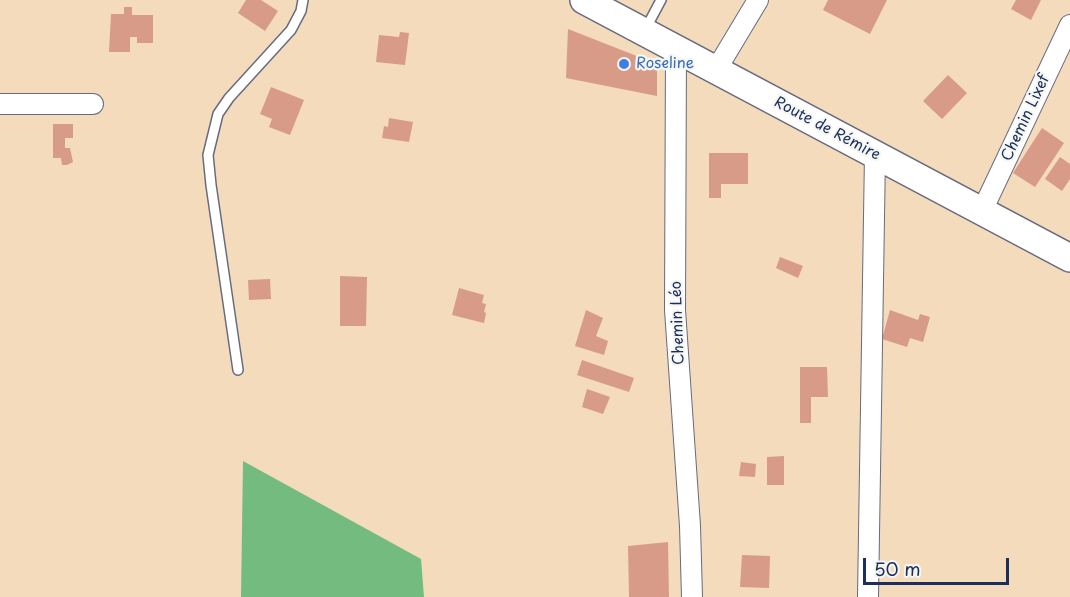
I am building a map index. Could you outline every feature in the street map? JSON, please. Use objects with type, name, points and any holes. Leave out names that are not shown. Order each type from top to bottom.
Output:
[{"type":"main road","name":"Route de Rémire","points":[[584,0],[1070,258]]},
{"type":"street","points":[[716,70],[758,0]]},
{"type":"street","name":"Chemin Lixef","points":[[982,211],[1070,26]]},
{"type":"street","name":"Chemin Léo","points":[[676,49],[675,310],[690,526],[692,597]]},
{"type":"street","points":[[0,104],[93,104]]},
{"type":"street","points":[[868,597],[875,154]]},
{"type":"lane","points":[[238,370],[208,155],[218,114],[229,98],[291,30],[301,11],[303,0]]},
{"type":"lane","points":[[644,32],[661,0]]},
{"type":"green space","points":[[243,461],[421,559],[424,597],[241,597]]},
{"type":"building","points":[[246,0],[261,0],[278,11],[265,31],[238,13]]},
{"type":"building","points":[[828,0],[887,0],[870,34],[823,10]]},
{"type":"building","points":[[1016,0],[1041,0],[1031,20],[1011,9]]},
{"type":"building","points":[[124,7],[132,7],[132,15],[153,15],[153,43],[137,43],[137,37],[130,37],[130,52],[109,52],[111,14],[124,14]]},
{"type":"building","points":[[568,29],[657,64],[657,96],[566,78]]},
{"type":"building","points":[[400,32],[409,33],[405,65],[376,62],[379,35],[399,37]]},
{"type":"building","points":[[948,75],[967,93],[942,119],[923,101]]},
{"type":"building","points":[[271,87],[304,100],[290,135],[269,127],[272,119],[260,114]]},
{"type":"building","points":[[389,118],[413,122],[409,142],[382,138],[384,126],[388,127]]},
{"type":"building","points":[[53,124],[73,124],[73,138],[65,138],[65,148],[70,148],[73,162],[67,165],[62,165],[61,158],[53,158]]},
{"type":"building","points":[[1042,128],[1064,143],[1035,187],[1013,173]]},
{"type":"building","points":[[709,153],[748,153],[748,184],[721,184],[721,198],[709,198]]},
{"type":"building","points":[[1060,157],[1070,164],[1070,179],[1062,191],[1045,179]]},
{"type":"building","points":[[780,257],[803,266],[798,278],[776,268]]},
{"type":"building","points":[[340,276],[367,277],[366,326],[340,326]]},
{"type":"building","points":[[270,279],[271,299],[249,300],[248,280]]},
{"type":"building","points":[[459,288],[484,295],[482,303],[486,304],[484,312],[486,313],[484,323],[452,315]]},
{"type":"building","points":[[586,310],[603,318],[596,336],[608,341],[604,355],[575,346]]},
{"type":"building","points":[[890,310],[918,320],[920,314],[930,317],[923,342],[910,338],[907,347],[882,339]]},
{"type":"building","points":[[582,360],[634,378],[629,392],[577,375]]},
{"type":"building","points":[[800,367],[827,367],[828,397],[811,397],[811,423],[800,423]]},
{"type":"building","points":[[587,389],[610,397],[603,414],[582,407]]},
{"type":"building","points":[[784,456],[784,485],[767,485],[767,457]]},
{"type":"building","points":[[741,462],[756,464],[755,477],[739,476]]},
{"type":"building","points":[[668,542],[669,597],[629,597],[628,546]]},
{"type":"building","points":[[742,555],[770,556],[769,588],[740,587]]},
{"type":"place","name":"Roseline","points":[[624,64]]}]
